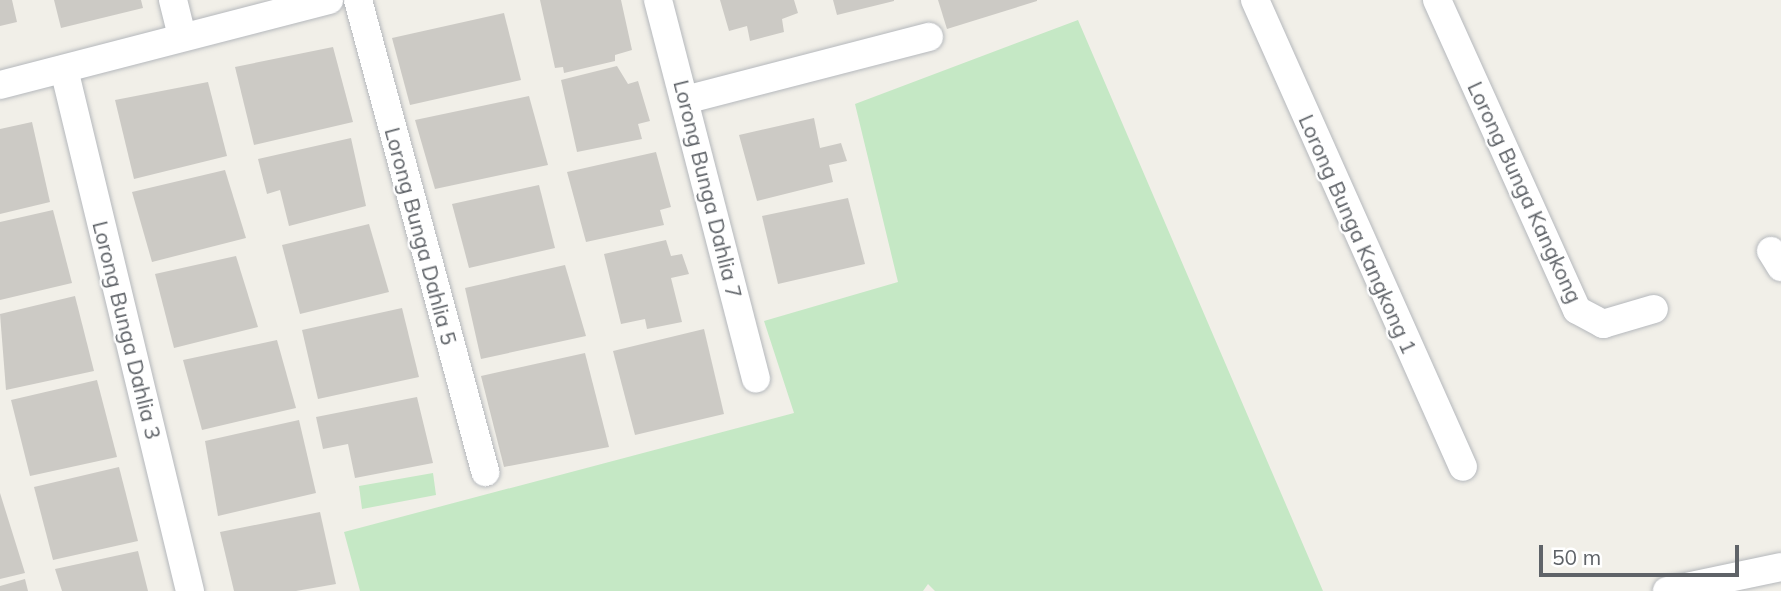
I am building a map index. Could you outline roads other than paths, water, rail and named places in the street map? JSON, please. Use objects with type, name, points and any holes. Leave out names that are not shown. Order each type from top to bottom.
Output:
[{"type":"street","points":[[173,0],[182,37]]},
{"type":"street","points":[[0,85],[329,0]]},
{"type":"street","name":"Lorong Bunga Dahlia 5","points":[[358,0],[485,472]]},
{"type":"street","name":"Lorong Bunga Dahlia 7","points":[[658,0],[756,379]]},
{"type":"street","name":"Lorong Bunga Kangkong 1","points":[[1255,0],[1463,467]]},
{"type":"street","name":"Lorong Bunga Kangkong","points":[[1437,0],[1577,310],[1603,324],[1654,309]]},
{"type":"street","points":[[685,100],[929,37]]},
{"type":"street","name":"Lorong Bunga Dahlia 3","points":[[64,69],[190,591]]},
{"type":"street","points":[[1667,591],[1781,567]]}]
